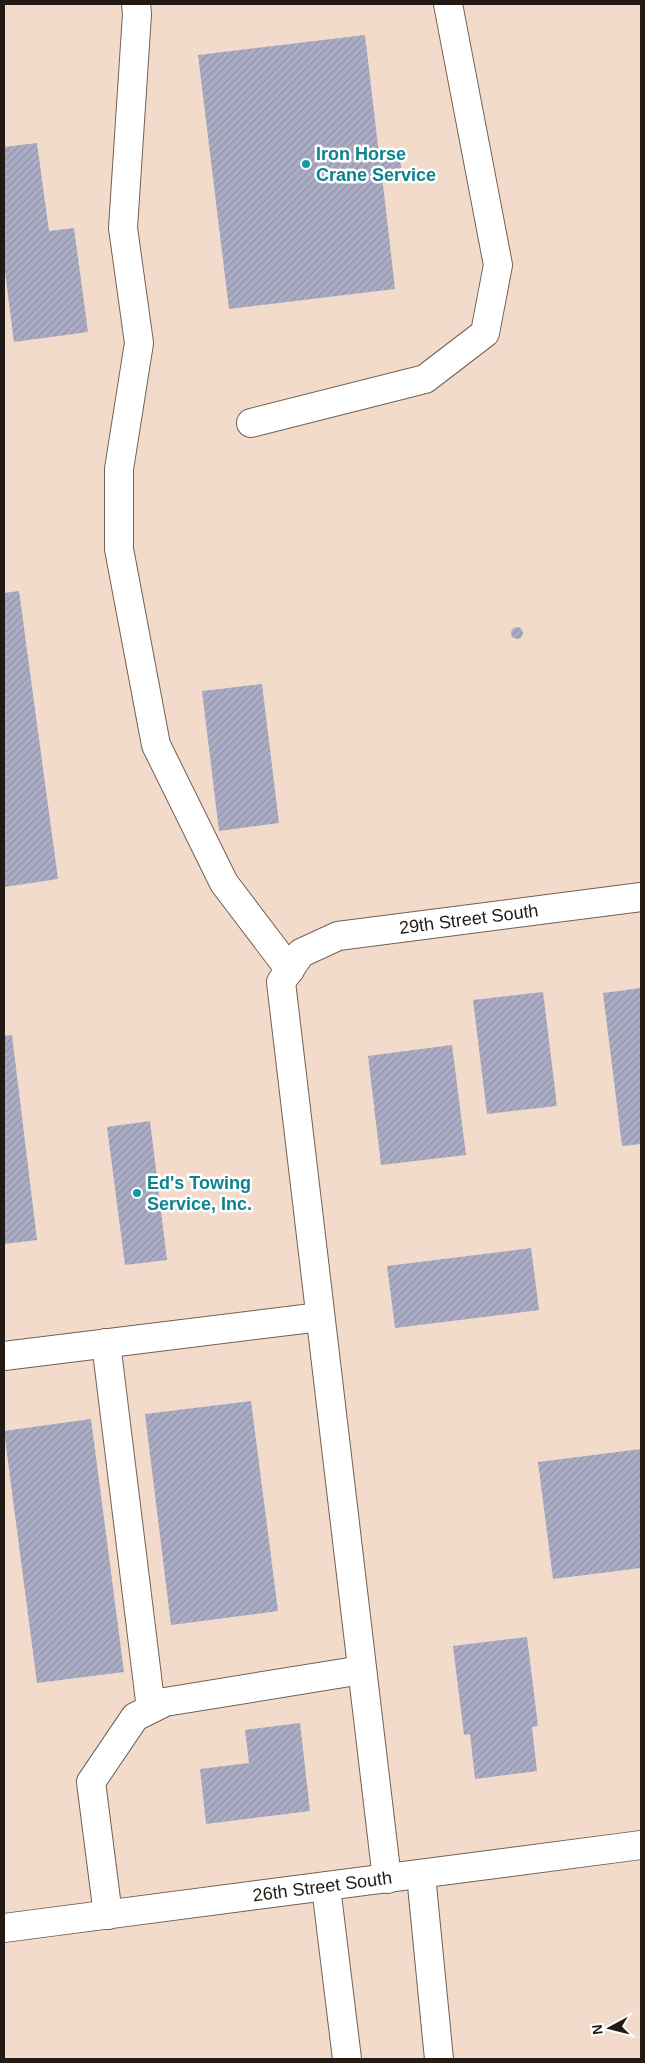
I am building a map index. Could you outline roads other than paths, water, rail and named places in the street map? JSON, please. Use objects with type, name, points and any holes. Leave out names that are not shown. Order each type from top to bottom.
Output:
[{"type":"street","points":[[136,4],[137,14],[123,228],[139,343],[119,469],[119,549],[156,745],[224,883],[296,961],[280,982],[387,1879]]},
{"type":"street","points":[[251,423],[425,379],[485,334],[498,265],[448,4]]},
{"type":"street","name":"29th Street South","points":[[296,961],[338,936],[641,897]]},
{"type":"street","points":[[4,1356],[320,1317]]},
{"type":"street","points":[[106,1343],[151,1709]]},
{"type":"street","points":[[108,1915],[91,1782],[135,1717],[165,1702],[362,1670]]},
{"type":"street","name":"26th Street South","points":[[4,1928],[641,1845]]},
{"type":"street","points":[[421,1875],[439,2059]]},
{"type":"street","points":[[326,1887],[346,2059]]},
{"type":"place","name":"Iron Horse Crane Service","points":[[306,164]]},
{"type":"place","name":"Ed's Towing Service, Inc.","points":[[137,1193]]}]
